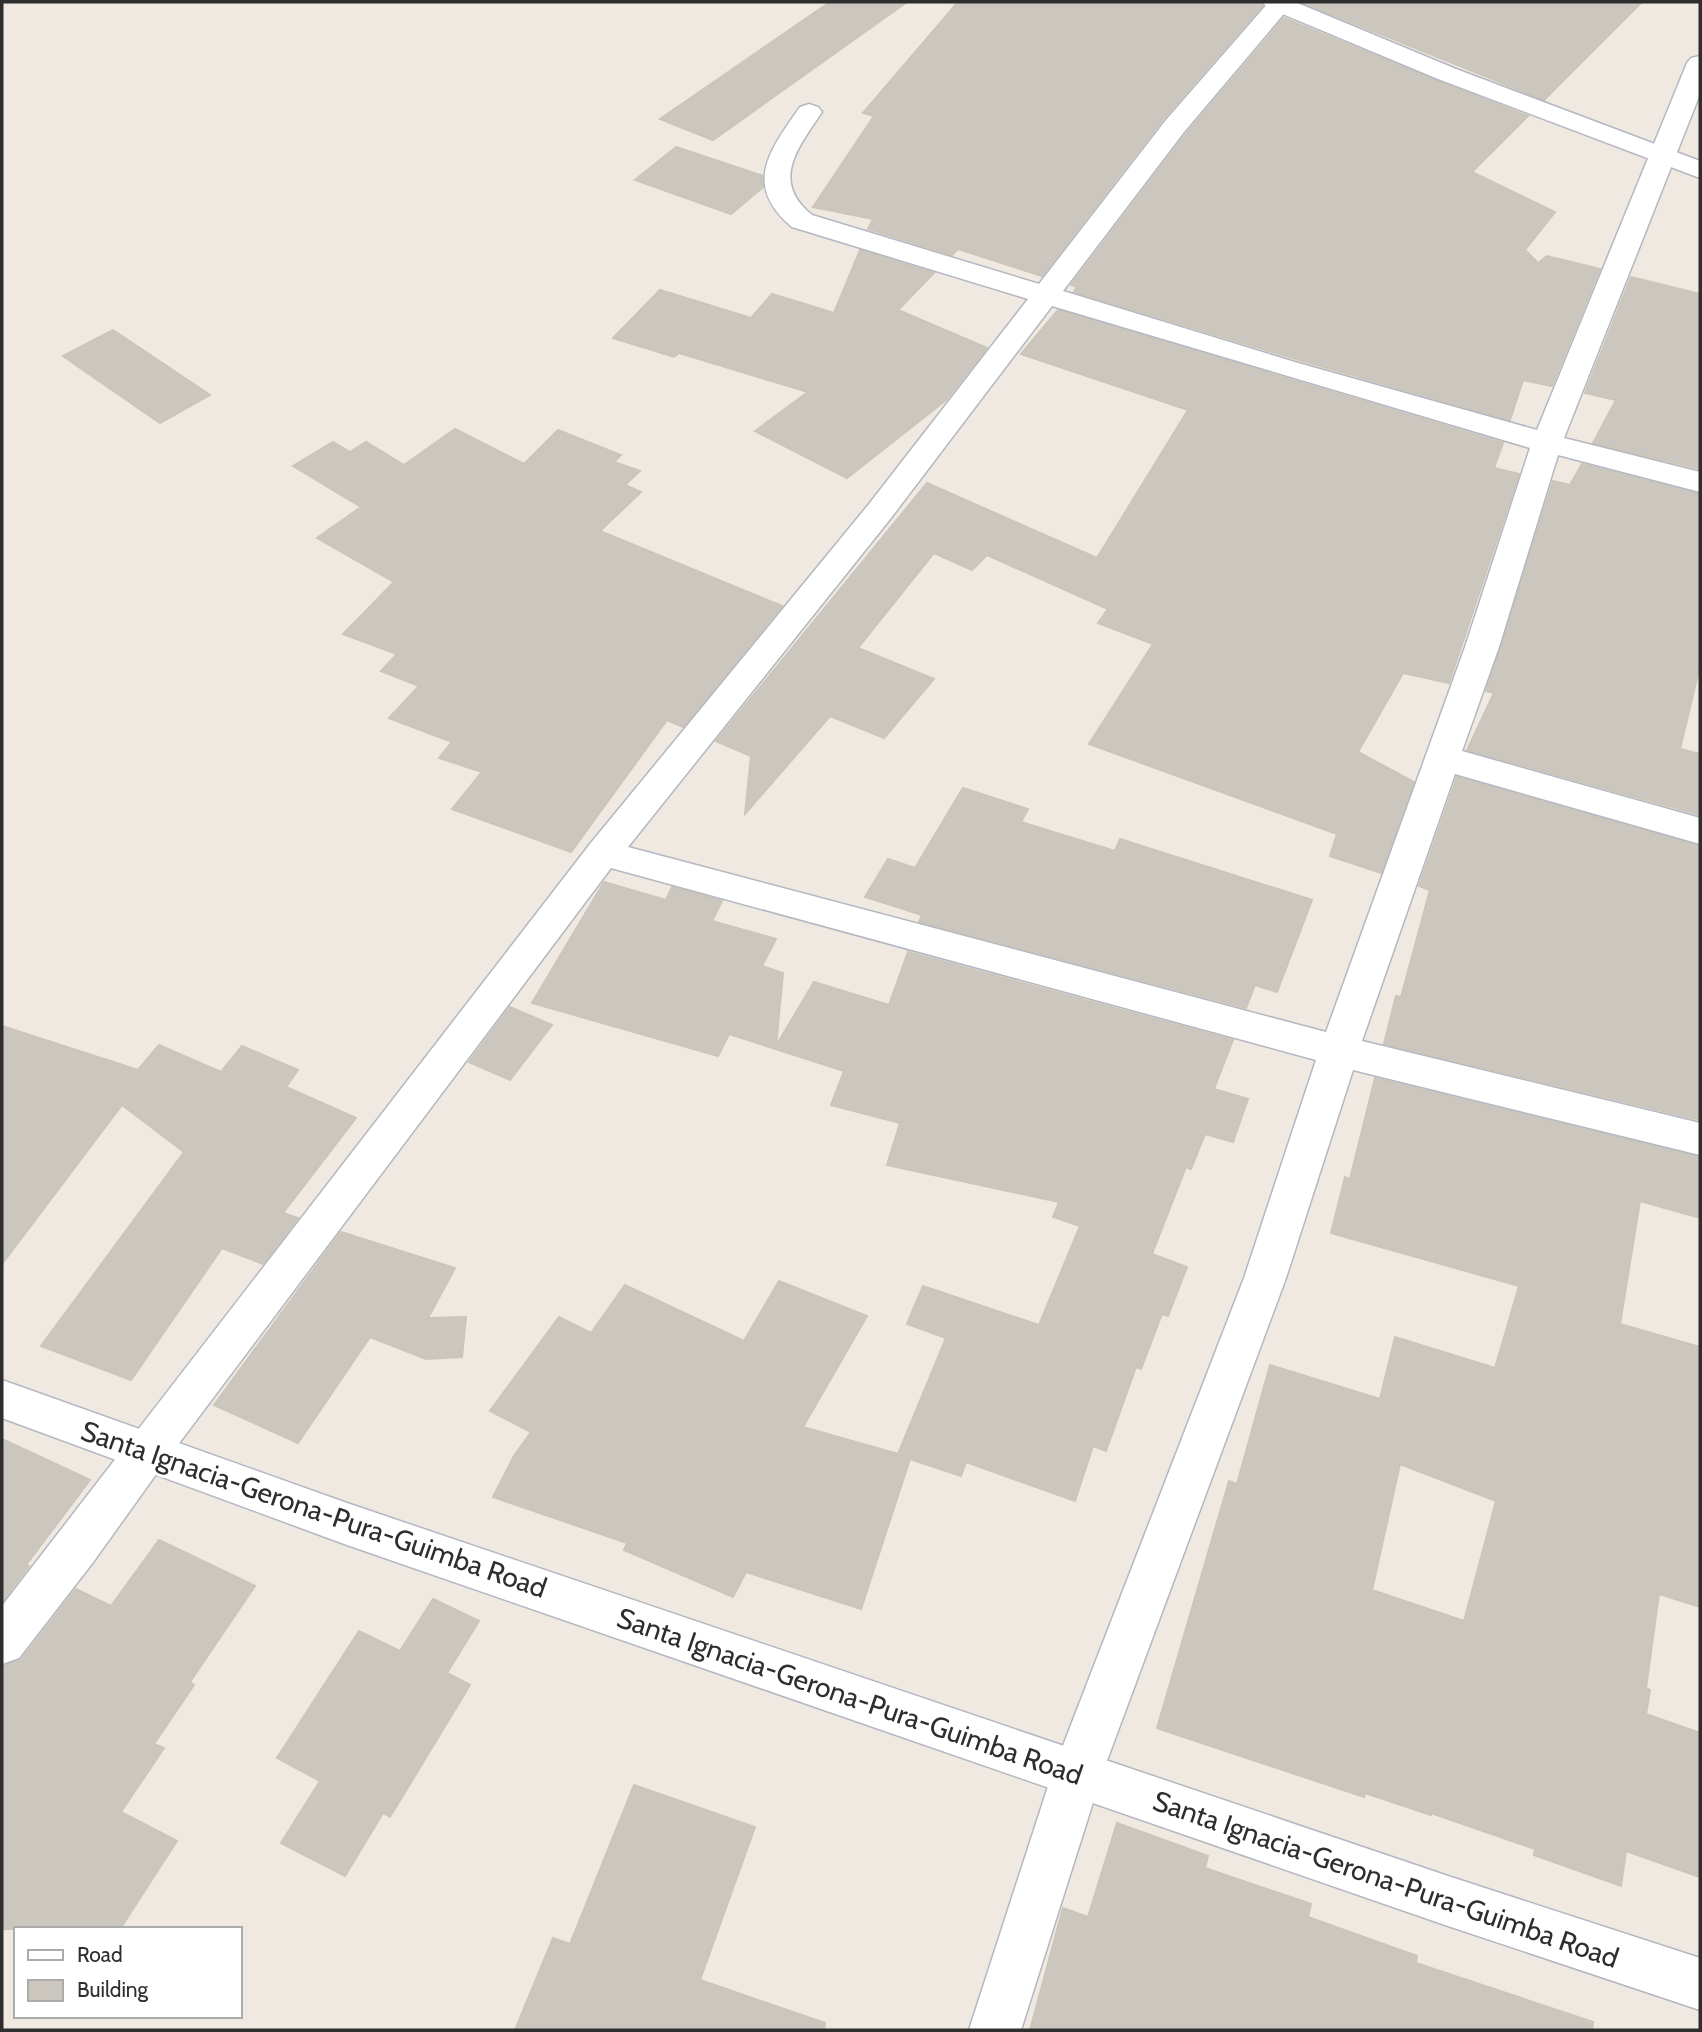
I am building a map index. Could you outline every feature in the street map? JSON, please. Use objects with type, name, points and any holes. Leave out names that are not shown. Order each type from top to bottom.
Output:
[{"type":"street","points":[[2,1642],[78,1546],[146,1452],[603,853],[880,511],[1175,126],[1279,2],[1447,74],[1700,170]]},
{"type":"street","points":[[995,2030],[1077,1774],[1265,1278],[1339,1051],[1482,647],[1547,443],[1700,62]]},
{"type":"street","points":[[809,112],[790,141],[776,178],[777,193],[790,214],[802,221],[1288,369],[1547,443],[1700,482]]},
{"type":"street","points":[[1442,758],[1700,831]]},
{"type":"street","points":[[603,853],[1339,1051],[1700,1139]]},
{"type":"street","name":"Santa Ignacia-Gerona-Pura-Guimba Road","points":[[2,1399],[347,1524],[1700,1984]]},
{"type":"building","points":[[830,2],[907,2],[713,140],[660,119]]},
{"type":"building","points":[[958,2],[1260,2],[1262,6],[1164,118],[1042,276],[958,249],[952,255],[868,229],[873,219],[813,207],[874,116],[863,113]]},
{"type":"building","points":[[1301,2],[1642,2],[1544,100]]},
{"type":"building","points":[[1284,18],[1528,116],[1472,172],[1555,212],[1525,250],[1538,263],[1547,256],[1600,269],[1552,386],[1523,380],[1510,420],[1074,292],[1077,287],[1071,285],[1186,134]]},
{"type":"building","points":[[676,147],[763,176],[763,187],[731,214],[635,180]]},
{"type":"building","points":[[860,250],[934,273],[898,310],[987,348],[946,400],[847,478],[755,431],[808,392],[679,353],[674,357],[613,338],[660,290],[751,318],[772,294],[834,313]]},
{"type":"building","points":[[1631,277],[1700,294],[1700,469],[1593,443],[1616,400],[1585,393]]},
{"type":"building","points":[[1058,310],[1503,443],[1494,468],[1519,474],[1449,683],[1403,673],[1358,752],[1414,782],[1381,873],[1330,856],[1337,834],[1089,744],[1153,644],[1098,623],[1108,609],[987,555],[972,570],[934,553],[858,648],[934,679],[884,738],[830,716],[745,814],[751,756],[716,741],[927,483],[1097,558],[1188,410],[1021,354]]},
{"type":"building","points":[[113,330],[210,395],[160,423],[63,356]]},
{"type":"building","points":[[455,429],[524,464],[558,430],[621,455],[614,462],[640,471],[625,485],[641,492],[600,531],[782,606],[683,727],[667,720],[571,852],[452,809],[482,772],[439,758],[452,742],[389,718],[419,686],[381,671],[397,654],[343,634],[394,582],[317,538],[361,507],[293,466],[333,442],[350,452],[366,442],[404,465]]},
{"type":"building","points":[[1582,464],[1700,494],[1700,666],[1680,749],[1700,754],[1700,815],[1467,750],[1494,693],[1486,691],[1553,481],[1570,485]]},
{"type":"building","points":[[1457,777],[1700,846],[1700,1120],[1384,1044],[1396,996],[1401,997],[1430,890],[1419,886]]},
{"type":"building","points":[[963,788],[1028,809],[1021,822],[1115,851],[1120,839],[1312,900],[1277,992],[1255,985],[1246,1008],[919,922],[922,915],[865,897],[888,859],[915,868]]},
{"type":"building","points":[[604,882],[666,900],[672,887],[722,901],[712,921],[776,939],[762,966],[783,973],[776,1046],[814,982],[889,1005],[908,952],[1233,1040],[1214,1089],[1248,1099],[1233,1142],[1205,1134],[1191,1169],[1186,1167],[1152,1254],[1187,1267],[1168,1316],[1162,1314],[1141,1369],[1136,1367],[1106,1451],[1093,1446],[1075,1501],[966,1462],[961,1476],[910,1459],[861,1609],[746,1572],[733,1597],[624,1550],[627,1543],[493,1497],[514,1456],[531,1432],[490,1411],[559,1317],[591,1333],[625,1285],[744,1341],[779,1281],[867,1316],[803,1427],[898,1454],[946,1338],[907,1324],[923,1286],[1039,1325],[1080,1226],[1053,1217],[1059,1202],[887,1165],[900,1123],[831,1105],[844,1071],[729,1034],[718,1056],[532,1003]]},
{"type":"building","points":[[510,1007],[552,1025],[510,1080],[469,1062]]},
{"type":"building","points":[[2,1026],[138,1070],[159,1045],[221,1072],[242,1046],[298,1070],[286,1087],[356,1118],[283,1213],[298,1218],[263,1264],[222,1248],[131,1380],[41,1346],[184,1152],[122,1105],[2,1264]]},
{"type":"building","points":[[1375,1078],[1700,1157],[1700,1218],[1640,1201],[1620,1324],[1700,1347],[1700,1607],[1659,1594],[1646,1688],[1650,1690],[1646,1714],[1700,1733],[1700,1877],[1626,1851],[1621,1886],[1534,1855],[1535,1849],[1431,1813],[1365,1793],[1364,1797],[1157,1728],[1229,1481],[1237,1484],[1270,1365],[1380,1399],[1395,1337],[1495,1368],[1519,1286],[1331,1233],[1345,1177],[1350,1179]],"holes":[[[1400,1464],[1496,1501],[1464,1621],[1372,1590]]]},
{"type":"building","points":[[341,1232],[455,1268],[428,1318],[466,1317],[462,1357],[426,1359],[370,1337],[298,1443],[214,1405]]},
{"type":"building","points":[[2,1439],[90,1480],[26,1565],[29,1566],[2,1602]]},
{"type":"building","points":[[159,1540],[255,1586],[190,1682],[194,1685],[154,1744],[164,1748],[121,1812],[177,1841],[121,1927],[2,1929],[2,1666],[21,1660],[76,1589],[111,1606]]},
{"type":"building","points":[[433,1599],[479,1621],[447,1673],[470,1685],[390,1817],[383,1813],[345,1876],[281,1843],[320,1781],[277,1758],[359,1631],[400,1651]]},
{"type":"building","points":[[634,1785],[755,1827],[700,1980],[825,2023],[824,2030],[515,2030],[553,1938],[570,1944]]},
{"type":"building","points":[[1117,1823],[1208,1856],[1205,1868],[1311,1904],[1308,1917],[1417,1956],[1416,1963],[1593,2022],[1592,2030],[1030,2030],[1063,1908],[1088,1917]]}]
